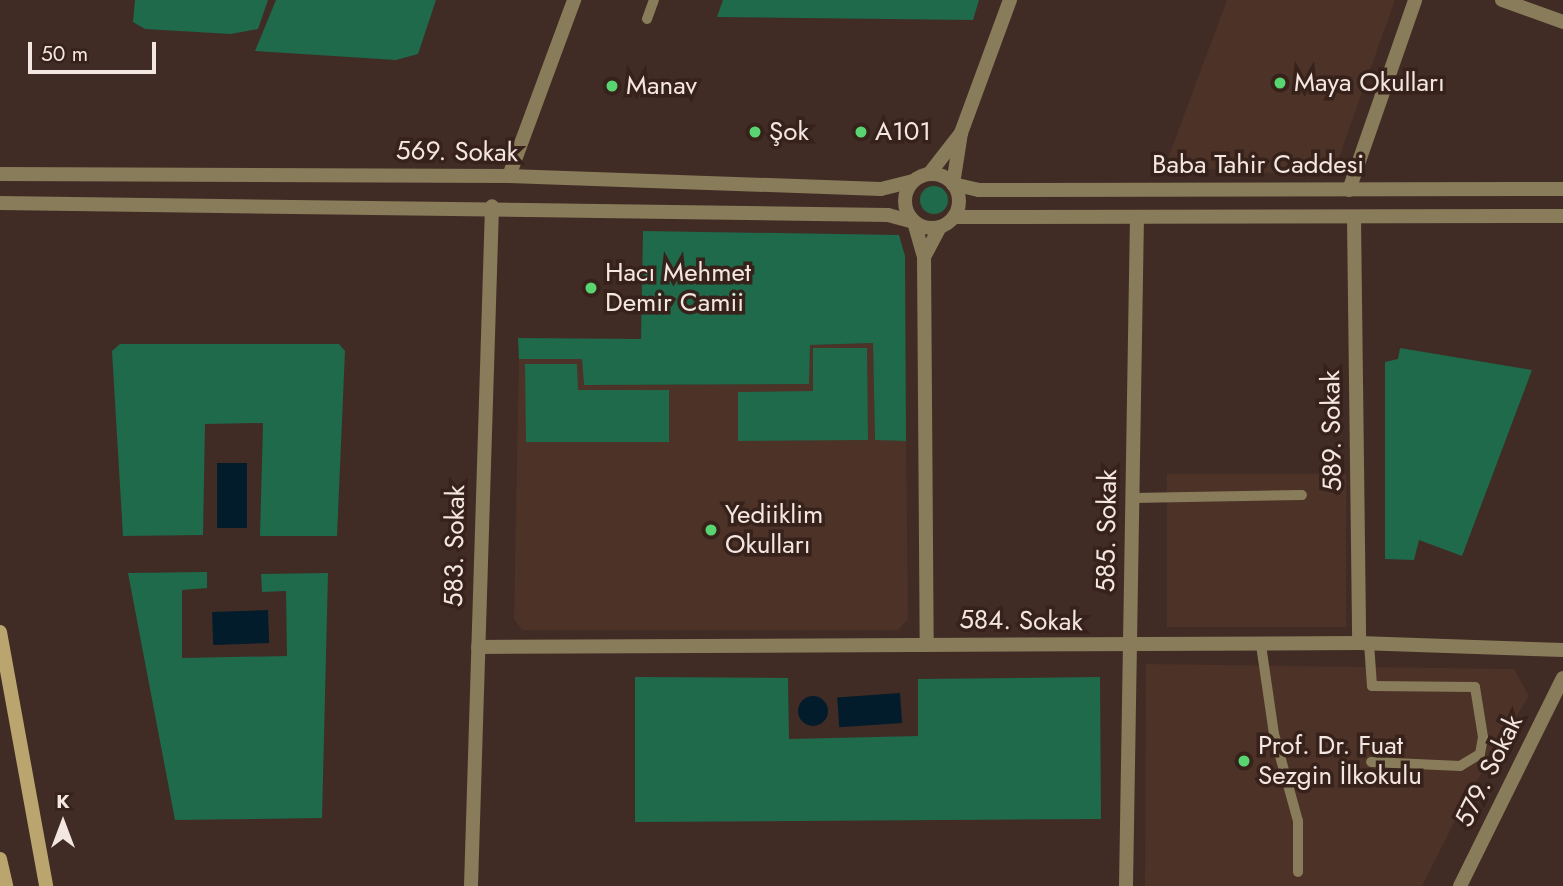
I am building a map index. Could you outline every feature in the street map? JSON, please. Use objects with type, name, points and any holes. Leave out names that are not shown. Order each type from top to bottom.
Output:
[{"type":"main road","points":[[0,632],[46,886]]},
{"type":"main road","points":[[0,859],[6,886]]},
{"type":"street","points":[[509,176],[574,0]]},
{"type":"street","points":[[924,257],[940,227],[954,217],[959,201],[953,184],[961,132],[1010,0]]},
{"type":"street","points":[[1349,190],[1415,0]]},
{"type":"street","points":[[1502,0],[1563,22]]},
{"type":"street","points":[[927,645],[924,257],[914,222],[905,207],[913,181],[929,174],[961,132]]},
{"type":"street","name":"569. Sokak","points":[[0,174],[509,176],[881,189],[913,181]]},
{"type":"street","points":[[929,174],[953,184]]},
{"type":"street","name":"Baba Tahir Caddesi","points":[[953,184],[979,190],[1563,189]]},
{"type":"street","points":[[0,204],[492,206],[888,215],[940,227]]},
{"type":"street","name":"583. Sokak","points":[[471,886],[492,206]]},
{"type":"street","name":"Baba Tahir Caddesi","points":[[954,217],[1563,216]]},
{"type":"street","name":"585. Sokak","points":[[1126,886],[1137,218]]},
{"type":"street","name":"589. Sokak","points":[[1354,218],[1364,643]]},
{"type":"street","name":"584. Sokak","points":[[478,647],[1130,647],[1364,643],[1563,650]]},
{"type":"street","name":"579. Sokak","points":[[1460,886],[1563,678]]},
{"type":"lane","points":[[647,19],[654,0]]},
{"type":"lane","points":[[1132,498],[1302,495]]},
{"type":"lane","points":[[1364,643],[1372,686],[1475,687],[1483,737],[1480,754],[1460,766],[1371,762]]},
{"type":"lane","points":[[1261,645],[1274,734],[1298,821],[1298,872]]},
{"type":"shaded area","name":"Maya Okulları","points":[[1227,0],[1395,0],[1332,177],[1165,166]]},
{"type":"shaded area","name":"Yediiklim Okulları","points":[[873,343],[875,439],[906,441],[908,619],[898,630],[522,630],[514,619],[519,359],[582,359],[584,385],[808,384],[810,345]]},
{"type":"shaded area","points":[[1167,474],[1346,474],[1346,627],[1167,627]]},
{"type":"shaded area","name":"Prof. Dr. Fuat Sezgin İlkokulu","points":[[1146,664],[1514,669],[1529,696],[1468,795],[1422,886],[1145,886]]},
{"type":"green space","points":[[135,0],[268,0],[258,29],[231,34],[145,29],[133,22]]},
{"type":"green space","points":[[276,0],[436,0],[418,54],[396,60],[255,51]]},
{"type":"green space","points":[[723,0],[979,0],[973,20],[717,17]]},
{"type":"green space","points":[[934,186],[944,190],[948,200],[944,210],[934,214],[924,210],[920,200],[924,190]]},
{"type":"green space","points":[[643,231],[899,235],[905,256],[906,441],[875,440],[873,343],[810,345],[809,384],[584,385],[582,359],[519,359],[518,338],[641,339]]},
{"type":"green space","points":[[120,344],[339,344],[345,351],[337,536],[260,536],[263,423],[205,424],[203,535],[123,536],[112,351]]},
{"type":"green space","points":[[813,348],[867,348],[868,440],[738,441],[738,392],[813,391]]},
{"type":"green space","points":[[1400,348],[1532,370],[1462,556],[1419,540],[1414,560],[1385,559],[1385,362],[1398,359]]},
{"type":"green space","points":[[525,364],[577,364],[578,390],[669,390],[669,442],[526,442]]},
{"type":"green space","points":[[207,572],[207,588],[182,590],[182,658],[287,656],[286,591],[262,592],[261,574],[328,573],[322,818],[175,820],[128,573]]},
{"type":"green space","points":[[635,677],[788,678],[789,739],[918,736],[918,679],[1100,677],[1101,819],[635,822]]},
{"type":"water","points":[[217,463],[247,463],[247,528],[217,528]]},
{"type":"water","points":[[268,610],[269,643],[213,645],[212,612]]},
{"type":"water","points":[[900,693],[902,723],[839,727],[837,697]]},
{"type":"water","points":[[813,696],[824,700],[828,711],[824,722],[813,726],[802,722],[798,711],[802,700]]},
{"type":"place","name":"Maya Okulları","points":[[1280,83]]},
{"type":"place","name":"Manav","points":[[612,86]]},
{"type":"place","name":"Şok","points":[[755,132]]},
{"type":"place","name":"A101","points":[[861,132]]},
{"type":"place","name":"Hacı Mehmet Demir Camii","points":[[591,288]]},
{"type":"place","name":"Yediiklim Okulları","points":[[711,530]]},
{"type":"place","name":"Prof. Dr. Fuat Sezgin İlkokulu","points":[[1244,761]]}]
